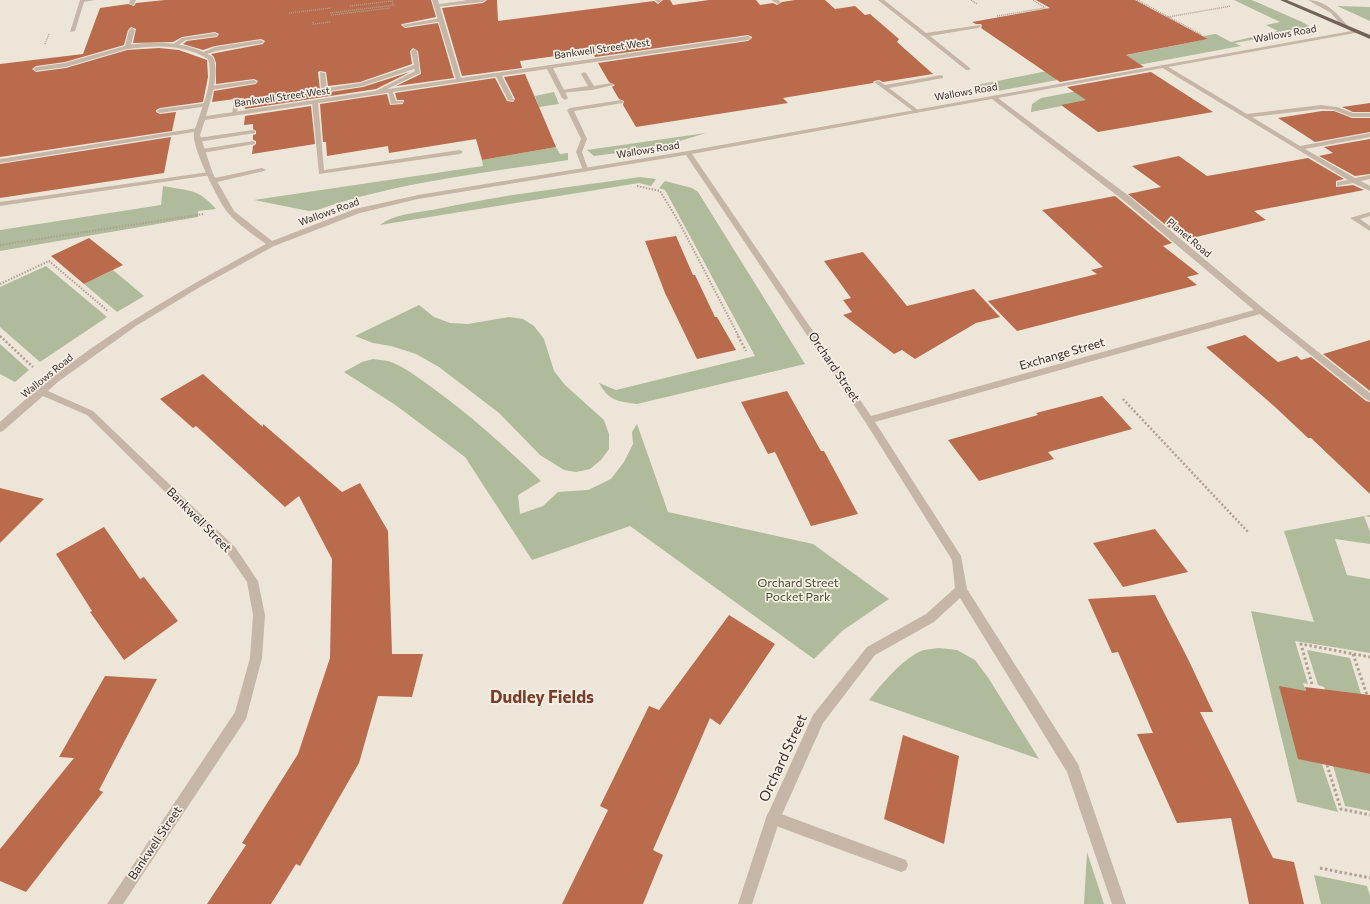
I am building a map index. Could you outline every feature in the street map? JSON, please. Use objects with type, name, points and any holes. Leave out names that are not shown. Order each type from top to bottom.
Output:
[{"type":"main road","points":[[1283,0],[1370,37]]},
{"type":"street","points":[[72,31],[82,1],[92,0]]},
{"type":"street","points":[[459,80],[436,3],[483,0]]},
{"type":"street","points":[[881,0],[968,69]]},
{"type":"street","points":[[1311,0],[1333,12],[1345,26]]},
{"type":"street","points":[[405,25],[441,20]]},
{"type":"street","points":[[925,35],[978,26]]},
{"type":"street","points":[[128,47],[132,30]]},
{"type":"street","name":"Wallows Road","points":[[0,428],[56,379],[133,324],[204,281],[271,244],[358,211],[426,196],[688,153],[1355,31]]},
{"type":"street","points":[[175,44],[184,39],[215,35]]},
{"type":"street","name":"Bankwell Street West","points":[[203,118],[748,38]]},
{"type":"street","points":[[204,53],[215,49],[261,42]]},
{"type":"street","points":[[36,69],[66,65],[128,47],[154,44],[175,44],[191,47],[211,58],[214,65],[211,88],[203,118],[198,130],[198,140],[209,174],[231,212],[271,244]]},
{"type":"street","points":[[375,93],[418,72],[414,51]]},
{"type":"street","points":[[322,73],[324,90],[360,85],[417,66]]},
{"type":"street","points":[[1163,66],[1327,166],[1370,189]]},
{"type":"street","points":[[549,67],[563,95],[611,85]]},
{"type":"street","points":[[498,74],[511,100]]},
{"type":"street","points":[[584,74],[592,88]]},
{"type":"street","points":[[884,87],[941,77]]},
{"type":"street","points":[[211,88],[254,82]]},
{"type":"street","points":[[877,82],[916,111]]},
{"type":"street","points":[[390,90],[394,103],[401,102]]},
{"type":"street","name":"Planet Road","points":[[993,97],[1126,198],[1261,311],[1370,398]]},
{"type":"street","points":[[234,114],[236,102],[243,101]]},
{"type":"street","points":[[314,102],[321,173],[460,152]]},
{"type":"street","points":[[585,169],[579,152],[584,139],[570,110],[621,102]]},
{"type":"street","points":[[160,111],[206,105]]},
{"type":"street","points":[[1246,116],[1321,107],[1335,108],[1352,115],[1370,115]]},
{"type":"street","points":[[0,161],[198,130]]},
{"type":"street","points":[[198,140],[253,132]]},
{"type":"street","points":[[1299,148],[1370,135]]},
{"type":"street","points":[[202,151],[253,143]]},
{"type":"street","name":"Orchard Street","points":[[688,153],[869,420],[957,559],[961,590],[1073,769],[1119,904]]},
{"type":"street","points":[[1315,168],[1327,166]]},
{"type":"street","points":[[213,181],[262,170]]},
{"type":"street","points":[[0,204],[98,186],[209,174]]},
{"type":"street","points":[[1340,184],[1370,177]]},
{"type":"street","points":[[1370,214],[1354,218],[1370,229]]},
{"type":"street","name":"Exchange Street","points":[[869,420],[1261,311]]},
{"type":"street","name":"Bankwell Street","points":[[42,392],[90,412],[231,550],[252,580],[259,615],[256,658],[241,715],[114,904]]},
{"type":"street","name":"Orchard Street","points":[[745,904],[773,818],[818,719],[871,651],[930,618],[961,590]]},
{"type":"street","points":[[773,818],[901,865]]},
{"type":"path","points":[[995,16],[1045,8],[1033,0]]},
{"type":"path","points":[[1137,0],[1203,36]]},
{"type":"path","points":[[350,6],[392,1],[393,5]]},
{"type":"path","points":[[330,13],[400,4]]},
{"type":"path","points":[[1168,17],[1231,6]]},
{"type":"path","points":[[289,13],[331,8]]},
{"type":"path","points":[[331,16],[394,8]]},
{"type":"path","points":[[313,22],[313,24],[330,22]]},
{"type":"path","points":[[652,189],[660,191],[676,218],[746,351]]},
{"type":"path","points":[[0,245],[198,215],[231,212]]},
{"type":"path","points":[[0,284],[50,261],[116,318],[133,324]]},
{"type":"path","points":[[0,336],[37,369],[56,379]]},
{"type":"path","points":[[1123,399],[1248,532]]},
{"type":"path","points":[[1312,684],[1301,644],[1370,657]]},
{"type":"path","points":[[1353,654],[1367,695]]},
{"type":"path","points":[[1327,765],[1341,809],[1370,815]]},
{"type":"path","points":[[1320,868],[1370,878]]},
{"type":"green space","points":[[1234,0],[1252,0],[1302,22],[1309,26],[1309,29],[1235,43],[1241,46],[987,93],[977,85],[1208,39],[1203,36],[1216,34],[1231,42],[1278,31],[1266,25],[1280,22]]},
{"type":"green space","points":[[1337,6],[1370,7],[1370,21]]},
{"type":"green space","points":[[1110,85],[1123,94],[1031,112],[1032,104],[1041,98]]},
{"type":"green space","points":[[554,92],[559,104],[539,107],[535,96]]},
{"type":"green space","points":[[706,133],[657,148],[594,156],[587,150]]},
{"type":"green space","points":[[556,147],[560,154],[568,153],[568,160],[410,185],[348,200],[317,210],[309,211],[254,200],[483,166],[482,160]]},
{"type":"green space","points":[[640,177],[656,179],[651,186],[639,183],[380,225],[392,218],[412,213],[483,200]]},
{"type":"green space","points":[[665,181],[692,188],[698,192],[805,364],[637,404],[619,401],[610,397],[606,393],[599,383],[616,390],[755,356],[665,190],[659,188]]},
{"type":"green space","points":[[163,186],[186,190],[198,194],[210,202],[216,209],[198,211],[198,217],[0,251],[0,230],[161,205]]},
{"type":"green space","points":[[46,266],[107,317],[40,362],[0,327],[0,287]]},
{"type":"green space","points":[[113,270],[144,296],[117,312],[84,284]]},
{"type":"green space","points":[[419,305],[434,317],[450,323],[468,324],[509,317],[523,319],[534,326],[544,339],[554,371],[565,385],[604,420],[609,434],[609,449],[601,460],[590,469],[576,472],[564,470],[540,455],[499,413],[439,367],[416,354],[391,346],[373,343],[355,336]]},
{"type":"green space","points":[[0,344],[29,370],[15,382],[0,374]]},
{"type":"green space","name":"Orchard Street Pocket Park","points":[[373,359],[388,361],[399,366],[430,386],[459,408],[515,456],[541,481],[518,495],[520,514],[543,506],[558,492],[588,490],[611,479],[624,462],[633,444],[632,432],[637,424],[668,512],[813,544],[889,599],[842,631],[814,659],[630,526],[532,560],[465,457],[394,404],[344,372],[362,362]]},
{"type":"green space","points":[[1364,516],[1370,532],[1370,544],[1335,539],[1347,575],[1370,579],[1370,653],[1295,641],[1308,684],[1303,683],[1306,691],[1298,758],[1322,764],[1338,812],[1297,802],[1251,611],[1314,622],[1284,531]]},
{"type":"green space","points":[[939,648],[957,650],[975,660],[989,679],[1039,759],[869,700],[892,673],[906,660],[921,651]]},
{"type":"green space","points":[[1307,650],[1350,658],[1361,694],[1327,695],[1324,687],[1318,685]]},
{"type":"green space","points":[[1333,766],[1370,774],[1370,811],[1345,806]]},
{"type":"green space","points":[[1087,852],[1104,904],[1084,904]]},
{"type":"green space","points":[[1314,875],[1367,886],[1370,896],[1370,904],[1321,904]]},
{"type":"building","points":[[165,0],[431,0],[436,17],[401,25],[405,28],[438,23],[454,78],[396,86],[421,74],[418,51],[413,48],[410,51],[412,64],[360,82],[328,86],[326,72],[318,72],[320,90],[324,93],[363,87],[410,72],[376,89],[245,109],[245,107],[242,107],[243,103],[247,101],[243,98],[212,102],[214,91],[256,84],[258,81],[254,79],[216,84],[216,63],[211,54],[263,44],[265,41],[261,39],[215,46],[203,50],[183,44],[187,41],[217,37],[219,34],[215,32],[182,37],[173,42],[133,43],[136,29],[131,27],[128,30],[124,45],[65,62],[36,66],[32,69],[36,72],[66,68],[127,50],[159,48],[179,50],[207,60],[208,77],[203,102],[160,108],[156,110],[156,112],[160,114],[176,112],[172,131],[0,157],[0,64],[83,54],[100,8],[128,4],[134,6],[136,3]]},
{"type":"building","points":[[487,0],[497,0],[498,21],[654,1],[658,4],[663,0],[670,0],[673,5],[709,0],[756,0],[760,5],[773,3],[777,5],[782,2],[795,0],[825,0],[835,9],[855,6],[865,15],[870,14],[899,39],[897,42],[933,74],[883,82],[879,80],[874,81],[873,83],[783,98],[788,103],[636,127],[623,105],[624,101],[619,99],[612,87],[615,85],[609,82],[598,63],[748,41],[752,37],[748,35],[595,57],[591,51],[520,61],[522,68],[462,76],[442,8],[483,3]]},
{"type":"building","points":[[1036,0],[1135,0],[1208,39],[1126,55],[1144,67],[1060,82],[981,28],[981,24],[972,22],[1050,8]]},
{"type":"building","points":[[1151,72],[1213,112],[1098,132],[1061,105],[1086,100],[1067,87]]},
{"type":"building","points":[[525,74],[556,147],[482,160],[476,139],[389,153],[388,146],[327,156],[326,142],[323,142],[320,104],[387,94],[390,105],[403,104],[404,100],[397,100],[395,93],[495,78],[507,101],[513,102],[515,99],[504,77]]},
{"type":"building","points":[[1370,103],[1370,112],[1353,112],[1342,107]]},
{"type":"building","points":[[311,106],[315,144],[252,154],[253,146],[256,144],[256,141],[253,140],[253,135],[256,134],[256,131],[253,129],[253,124],[244,125],[245,116]]},
{"type":"building","points":[[1322,111],[1334,111],[1352,118],[1370,118],[1370,132],[1315,142],[1278,118]]},
{"type":"building","points":[[171,137],[164,173],[0,198],[0,164]]},
{"type":"building","points":[[1370,139],[1370,174],[1355,176],[1319,156],[1333,153],[1324,147]]},
{"type":"building","points":[[1179,156],[1207,176],[1308,158],[1344,179],[1336,181],[1336,187],[1353,185],[1364,190],[1254,211],[1266,220],[1184,240],[1128,194],[1161,187],[1132,166]]},
{"type":"building","points":[[1115,196],[1172,243],[1163,246],[1199,274],[1187,277],[1197,285],[1017,331],[988,301],[1097,274],[1091,270],[1103,267],[1042,210]]},
{"type":"building","points":[[676,236],[693,275],[695,275],[715,317],[717,317],[736,350],[697,359],[665,293],[645,241]]},
{"type":"building","points":[[89,238],[123,265],[84,284],[51,256]]},
{"type":"building","points":[[863,252],[907,306],[974,289],[1000,317],[976,323],[915,359],[902,350],[894,354],[843,315],[852,312],[843,300],[851,298],[824,261]]},
{"type":"building","points":[[1245,335],[1278,362],[1297,356],[1301,360],[1311,357],[1366,401],[1370,402],[1370,494],[1311,438],[1308,438],[1274,406],[1206,347]]},
{"type":"building","points":[[1370,340],[1370,391],[1323,354]]},
{"type":"building","points":[[203,374],[263,427],[263,424],[342,492],[360,483],[388,531],[392,654],[423,654],[412,697],[378,696],[359,763],[300,866],[296,864],[271,904],[207,904],[246,845],[242,843],[298,754],[330,658],[332,559],[299,496],[285,507],[196,426],[193,428],[160,399]]},
{"type":"building","points":[[787,391],[821,451],[824,451],[858,514],[811,526],[775,452],[768,454],[741,402]]},
{"type":"building","points":[[1102,396],[1132,429],[1048,452],[1054,459],[979,481],[948,440],[1038,415],[1036,413]]},
{"type":"building","points":[[0,488],[44,499],[0,543]]},
{"type":"building","points":[[104,527],[140,579],[144,577],[178,621],[124,660],[90,612],[92,611],[56,554]]},
{"type":"building","points":[[1155,529],[1188,572],[1123,587],[1093,543]]},
{"type":"building","points":[[1155,595],[1213,712],[1200,712],[1273,858],[1294,862],[1304,904],[1249,904],[1231,818],[1177,823],[1137,734],[1153,733],[1118,652],[1112,653],[1088,599]]},
{"type":"building","points":[[729,615],[775,644],[720,725],[710,718],[653,850],[663,855],[643,904],[562,904],[608,810],[600,806],[649,706],[659,710]]},
{"type":"building","points":[[105,676],[157,679],[99,790],[103,792],[26,892],[0,881],[0,849],[74,758],[59,757]]},
{"type":"building","points":[[1279,686],[1306,691],[1305,687],[1370,695],[1370,774],[1298,759]]},
{"type":"building","points":[[903,735],[959,756],[944,844],[884,819]]},
{"type":"district","name":"Dudley Fields","points":[[542,697]]}]
